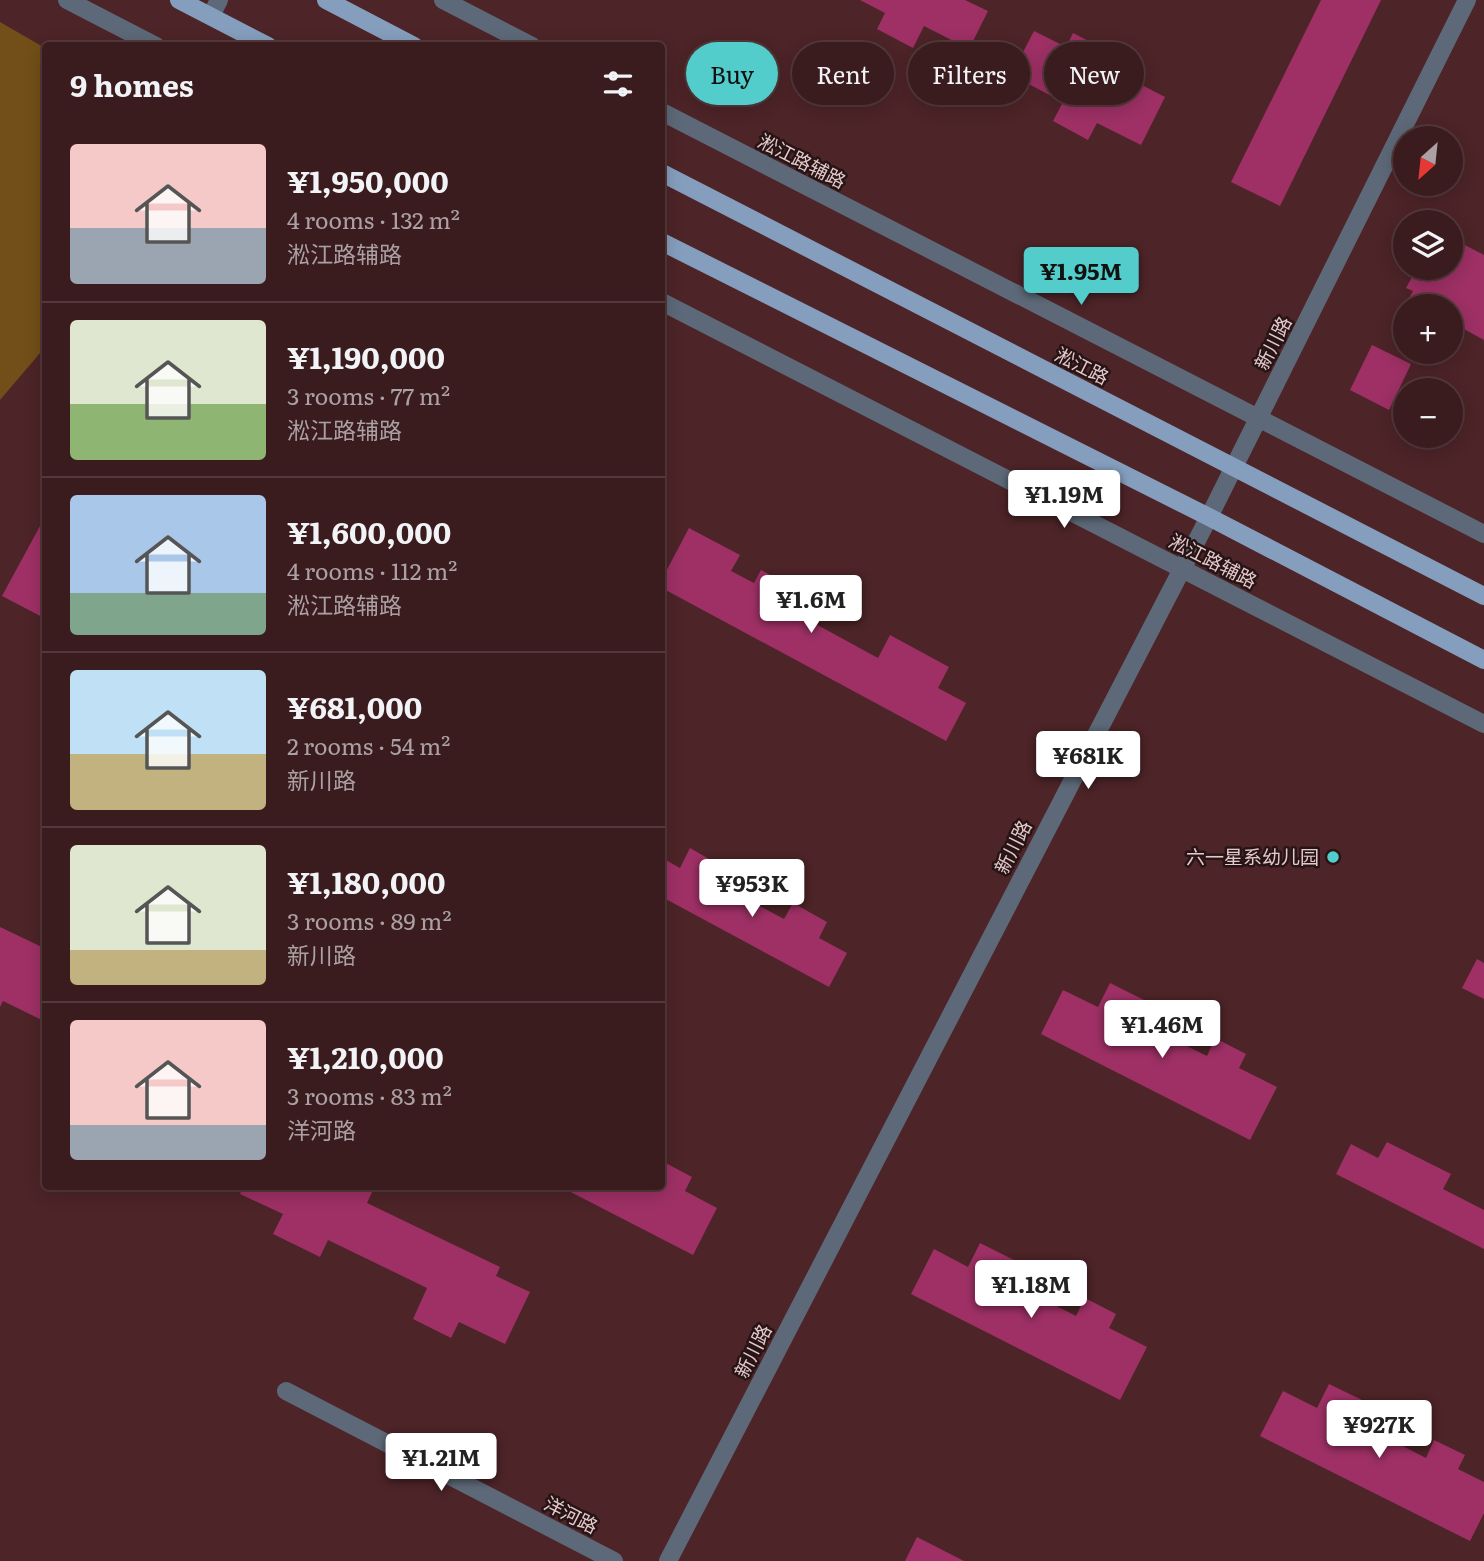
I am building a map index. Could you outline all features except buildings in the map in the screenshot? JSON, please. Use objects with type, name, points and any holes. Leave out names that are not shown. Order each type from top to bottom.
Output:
[{"type":"main road","points":[[179,0],[260,42]]},
{"type":"main road","points":[[326,0],[406,42]]},
{"type":"main road","name":"淞江路","points":[[665,175],[1484,596]]},
{"type":"main road","points":[[665,244],[1209,517],[1484,660]]},
{"type":"street","points":[[67,0],[148,42]]},
{"type":"street","points":[[211,16],[219,0]]},
{"type":"street","points":[[443,0],[523,42]]},
{"type":"street","name":"新川路","points":[[667,1561],[1209,517],[1467,0]]},
{"type":"street","name":"淞江路辅路","points":[[665,115],[1484,534]]},
{"type":"street","name":"淞江路辅路","points":[[665,304],[1484,724]]},
{"type":"street","name":"洋河路","points":[[286,1391],[614,1561]]},
{"type":"shaded area","points":[[0,22],[42,46],[42,351],[0,400]]},
{"type":"place","name":"六一星系幼儿园","points":[[1333,857]]}]
